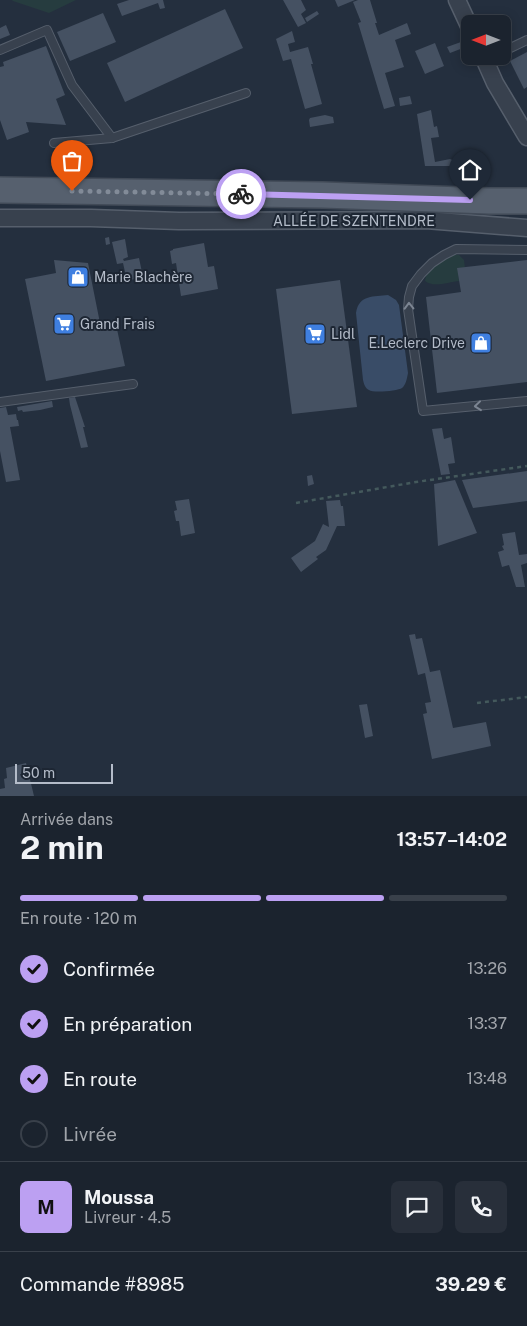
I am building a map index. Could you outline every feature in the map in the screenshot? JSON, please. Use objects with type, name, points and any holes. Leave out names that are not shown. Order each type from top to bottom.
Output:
[{"type":"main road","points":[[324,195],[374,186],[527,186]]},
{"type":"main road","points":[[0,190],[324,195],[527,202]]},
{"type":"street","points":[[457,0],[464,15]]},
{"type":"street","points":[[489,65],[495,83],[527,137]]},
{"type":"street","name":"ALLÉE DE SZENTENDRE","points":[[0,218],[179,221],[418,220],[527,228]]},
{"type":"lane","points":[[0,50],[47,30],[72,85],[112,138]]},
{"type":"lane","points":[[511,48],[527,40]]},
{"type":"lane","points":[[54,143],[112,138],[246,93]]},
{"type":"lane","points":[[527,250],[456,249],[432,263],[421,274],[412,286],[408,297],[408,309],[423,411],[527,401]]},
{"type":"lane","points":[[0,402],[133,384]]},
{"type":"path","points":[[296,503],[416,482],[527,466]]},
{"type":"path","points":[[476,703],[527,697]]},
{"type":"green space","points":[[12,0],[76,0],[49,13]]},
{"type":"green space","points":[[453,255],[459,255],[464,260],[465,268],[458,269],[459,281],[432,284],[425,281],[432,268]]},
{"type":"water","points":[[388,295],[396,300],[399,305],[408,373],[402,388],[371,391],[366,387],[363,380],[356,313],[360,302],[364,299]]},
{"type":"building","points":[[129,0],[163,0],[165,8],[160,9],[158,3],[122,16],[117,4]]},
{"type":"building","points":[[283,0],[301,0],[306,10],[301,14],[306,23],[298,27]]},
{"type":"building","points":[[335,0],[355,0],[338,7]]},
{"type":"building","points":[[370,0],[379,35],[407,23],[411,34],[395,40],[404,67],[385,73],[395,106],[384,109],[358,23],[361,22],[353,2]]},
{"type":"building","points":[[225,9],[243,48],[125,102],[107,63]]},
{"type":"building","points":[[317,11],[319,14],[307,22],[305,18]]},
{"type":"building","points":[[103,13],[116,42],[70,61],[57,32]]},
{"type":"building","points":[[6,25],[10,35],[0,39],[0,28]]},
{"type":"building","points":[[292,31],[295,42],[288,44],[290,52],[308,47],[322,104],[305,109],[291,59],[283,61],[276,39]]},
{"type":"building","points":[[461,42],[461,49],[450,53],[447,47]]},
{"type":"building","points":[[435,43],[444,66],[425,74],[415,51]]},
{"type":"building","points":[[46,46],[65,95],[56,99],[66,125],[26,122],[29,132],[7,140],[0,120],[0,67],[4,66],[3,62]]},
{"type":"building","points":[[527,52],[527,87],[524,89],[511,63],[511,60]]},
{"type":"building","points":[[410,96],[412,104],[400,106],[399,98]]},
{"type":"building","points":[[431,110],[434,127],[437,126],[439,137],[431,138],[435,162],[450,159],[455,161],[458,166],[425,166],[417,114]]},
{"type":"building","points":[[325,115],[333,117],[334,123],[310,127],[310,118]]},
{"type":"building","points":[[109,237],[110,244],[106,245],[105,238]]},
{"type":"building","points":[[125,239],[128,257],[123,259],[124,261],[139,258],[143,277],[127,281],[123,263],[117,264],[112,242]]},
{"type":"building","points":[[204,243],[208,267],[214,266],[218,289],[181,296],[176,263],[172,264],[170,251]]},
{"type":"building","points":[[54,260],[88,263],[100,323],[115,320],[125,366],[46,381],[25,279],[56,273]]},
{"type":"building","points":[[527,260],[527,382],[437,393],[426,297],[461,292],[457,268]]},
{"type":"building","points":[[340,280],[357,407],[292,414],[276,289]]},
{"type":"building","points":[[75,397],[85,427],[83,427],[88,447],[81,448],[69,398]]},
{"type":"building","points":[[52,401],[53,407],[40,410],[23,412],[22,410],[18,411],[17,407]]},
{"type":"building","points":[[6,407],[8,415],[16,414],[18,420],[19,426],[10,427],[20,480],[6,482],[0,451],[0,408]]},
{"type":"building","points":[[442,428],[444,439],[451,437],[455,463],[448,464],[450,474],[441,475],[432,429]]},
{"type":"building","points":[[527,471],[527,501],[473,508],[462,480]]},
{"type":"building","points":[[312,475],[314,484],[308,486],[307,476]]},
{"type":"building","points":[[455,480],[477,533],[438,546],[434,484]]},
{"type":"building","points":[[189,499],[195,533],[181,536],[179,521],[176,521],[174,511],[177,510],[175,501]]},
{"type":"building","points":[[340,500],[341,506],[343,506],[345,526],[337,526],[326,550],[301,572],[291,558],[315,541],[323,524],[329,527],[326,501]]},
{"type":"building","points":[[515,532],[519,555],[527,554],[527,563],[521,565],[525,587],[516,587],[509,565],[502,567],[498,552],[504,550],[502,534]]},
{"type":"building","points":[[415,634],[416,639],[422,638],[430,672],[440,670],[453,728],[486,722],[491,746],[432,759],[423,714],[427,713],[425,703],[431,702],[425,673],[418,675],[409,635]]},
{"type":"building","points":[[367,704],[373,736],[365,738],[359,705]]},
{"type":"building","points":[[26,763],[34,796],[0,796],[0,789],[5,788],[6,768]]},
{"type":"way so far","points":[[72,191],[241,194]]},
{"type":"place","name":"Marie Blachère","points":[[78,277]]},
{"type":"place","name":"Grand Frais","points":[[64,324]]},
{"type":"place","name":"Lidl","points":[[315,334]]},
{"type":"place","name":"E.Leclerc Drive","points":[[481,343]]},
{"type":"route","points":[[241,194],[470,200]]}]
